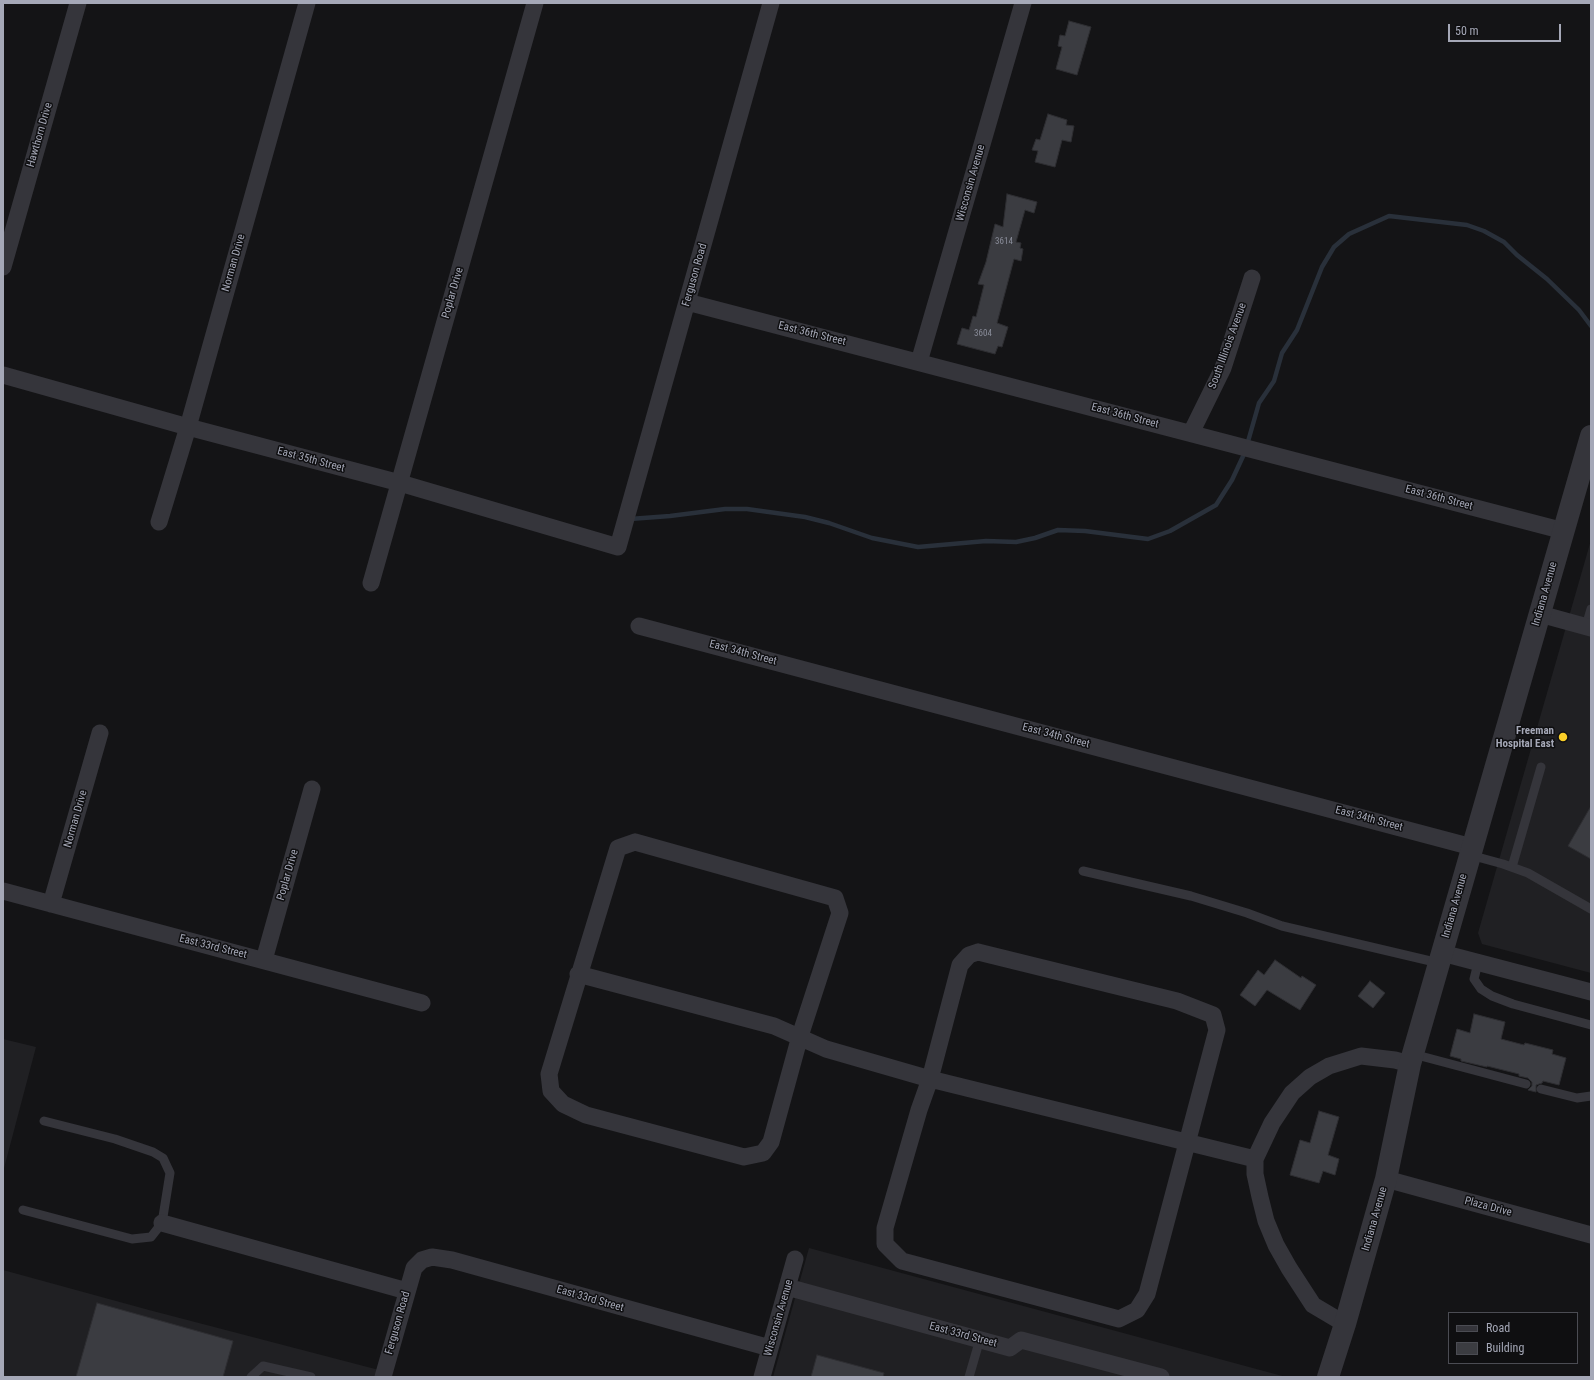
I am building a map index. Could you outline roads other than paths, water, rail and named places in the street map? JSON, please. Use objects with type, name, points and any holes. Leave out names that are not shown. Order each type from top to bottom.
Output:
[{"type":"street","name":"Hawthorn Drive","points":[[3,267],[78,3]]},
{"type":"street","name":"Norman Drive","points":[[159,522],[188,427],[307,3]]},
{"type":"street","name":"Poplar Drive","points":[[371,583],[535,3]]},
{"type":"street","name":"Ferguson Road","points":[[618,547],[771,3]]},
{"type":"street","name":"Wisconsin Avenue","points":[[919,362],[1023,3]]},
{"type":"street","name":"South Illinois Avenue","points":[[1191,433],[1222,368],[1252,278]]},
{"type":"street","name":"East 36th Street","points":[[687,302],[1564,531]]},
{"type":"street","name":"East 35th Street","points":[[3,375],[188,427],[400,483],[618,547]]},
{"type":"street","name":"Indiana Avenue","points":[[1328,1377],[1345,1324],[1386,1179],[1412,1059],[1440,958],[1591,436]]},
{"type":"street","points":[[1540,614],[1589,627]]},
{"type":"street","name":"East 34th Street","points":[[639,626],[1471,851]]},
{"type":"street","name":"Norman Drive","points":[[51,904],[100,733]]},
{"type":"street","name":"Poplar Drive","points":[[264,960],[312,789]]},
{"type":"street","points":[[635,842],[835,898],[840,913],[800,1036],[771,1142],[763,1153],[744,1157],[586,1114],[563,1104],[552,1091],[550,1074],[578,974],[618,848],[635,842]]},
{"type":"street","name":"East 33rd Street","points":[[3,891],[422,1003]]},
{"type":"street","points":[[978,952],[1177,1001],[1213,1015],[1217,1030],[1188,1143],[1147,1294],[1137,1310],[1119,1319],[902,1261],[885,1244],[884,1228],[930,1079],[960,965],[969,955],[978,952]]},
{"type":"street","points":[[1440,958],[1478,963],[1591,992]]},
{"type":"street","points":[[578,974],[774,1026],[800,1036],[826,1050],[930,1079],[1255,1159]]},
{"type":"street","points":[[1345,1324],[1312,1305],[1279,1251],[1266,1221],[1255,1174],[1255,1159],[1272,1123],[1292,1093],[1316,1073],[1329,1066],[1361,1056],[1395,1060],[1412,1059]]},
{"type":"street","name":"Plaza Drive","points":[[1386,1179],[1591,1235]]},
{"type":"street","points":[[162,1223],[407,1291]]},
{"type":"street","name":"East 33rd Street","points":[[414,1268],[422,1260],[438,1257],[770,1348]]},
{"type":"street","name":"Wisconsin Avenue","points":[[762,1377],[795,1259]]},
{"type":"street","name":"Ferguson Road","points":[[383,1377],[414,1268]]},
{"type":"street","name":"East 33rd Street","points":[[788,1287],[1010,1348],[1020,1340],[1161,1377]]},
{"type":"lane","points":[[1589,627],[1591,609]]},
{"type":"lane","points":[[1512,867],[1541,767]]},
{"type":"lane","points":[[1471,851],[1528,873],[1591,909]]},
{"type":"lane","points":[[1083,871],[1191,896],[1247,912],[1282,926],[1440,958]]},
{"type":"lane","points":[[1478,963],[1474,979],[1480,989],[1492,996],[1513,1004],[1591,1025]]},
{"type":"lane","points":[[1412,1059],[1526,1084]]},
{"type":"lane","points":[[1541,1089],[1577,1098],[1591,1096]]},
{"type":"lane","points":[[23,1210],[132,1239],[151,1237],[162,1223],[170,1173],[163,1158],[152,1152],[115,1139],[44,1121]]},
{"type":"lane","points":[[969,1377],[980,1339]]},
{"type":"lane","points":[[251,1377],[263,1366],[312,1377]]},
{"type":"waterway","points":[[1247,445],[1259,403],[1274,381],[1282,353],[1297,330],[1322,267],[1334,247],[1349,234],[1389,216],[1467,225],[1484,231],[1504,242],[1517,255],[1547,279],[1579,310],[1591,326]]},
{"type":"waterway","points":[[630,519],[670,516],[725,509],[747,509],[805,517],[829,523],[872,538],[918,547],[986,541],[1016,542],[1035,538],[1058,530],[1085,531],[1148,539],[1170,531],[1216,505],[1232,480],[1245,452]]},
{"type":"place","name":"Freeman Hospital East","points":[[1563,737]]}]
